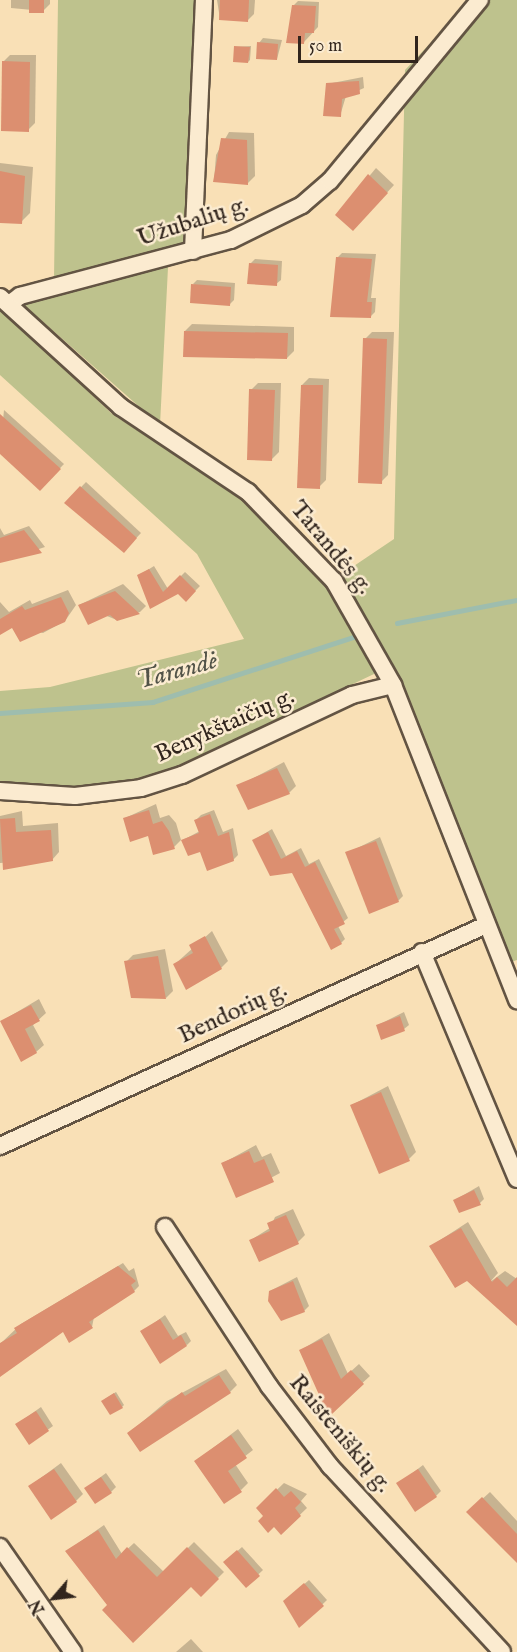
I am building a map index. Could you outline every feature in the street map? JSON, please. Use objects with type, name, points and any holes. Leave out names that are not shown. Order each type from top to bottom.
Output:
[{"type":"street","points":[[193,251],[204,0]]},
{"type":"street","name":"Užubalių g.","points":[[4,301],[231,240],[316,195],[480,0]]},
{"type":"street","name":"Tarandės g.","points":[[4,301],[121,407],[248,492],[278,519],[334,580],[393,686],[517,1000]]},
{"type":"street","name":"Benykštaičių g.","points":[[0,791],[75,796],[141,788],[182,775],[352,695],[393,686]]},
{"type":"street","name":"Bendorių g.","points":[[0,1146],[422,952],[486,925]]},
{"type":"street","points":[[422,952],[517,1179]]},
{"type":"street","name":"Raisteniškių g.","points":[[165,1227],[268,1386],[330,1466],[502,1652]]},
{"type":"street","points":[[0,1547],[73,1652]]},
{"type":"green space","points":[[58,0],[198,0],[183,242],[169,248],[160,425],[8,291],[54,278]]},
{"type":"green space","points":[[471,0],[517,0],[517,960],[511,962],[392,666],[339,576],[394,539],[405,70]]},
{"type":"green space","points":[[0,308],[112,414],[247,501],[334,593],[374,661],[374,674],[151,780],[70,789],[0,783],[0,691],[50,687],[244,639],[197,554],[0,375]]},
{"type":"building","points":[[29,0],[44,0],[44,13],[29,13]]},
{"type":"building","points":[[220,0],[249,0],[248,22],[219,20]]},
{"type":"building","points":[[292,5],[316,6],[314,33],[305,33],[304,44],[286,43]]},
{"type":"building","points":[[257,42],[278,44],[277,60],[256,59]]},
{"type":"building","points":[[234,46],[250,47],[248,63],[233,62]]},
{"type":"building","points":[[2,61],[30,62],[29,132],[1,131]]},
{"type":"building","points":[[359,81],[360,94],[342,99],[341,117],[323,116],[326,83]]},
{"type":"building","points":[[221,138],[247,140],[248,185],[213,182]]},
{"type":"building","points":[[0,171],[25,176],[22,224],[0,223]]},
{"type":"building","points":[[368,174],[388,193],[353,231],[335,215]]},
{"type":"building","points":[[336,257],[372,259],[367,302],[372,302],[371,318],[330,317]]},
{"type":"building","points":[[249,263],[278,265],[277,286],[247,284]]},
{"type":"building","points":[[191,284],[231,287],[230,306],[190,303]]},
{"type":"building","points":[[184,331],[288,333],[287,359],[183,357]]},
{"type":"building","points":[[363,338],[387,339],[382,484],[358,483]]},
{"type":"building","points":[[301,385],[323,385],[320,489],[297,488]]},
{"type":"building","points":[[249,389],[275,390],[272,461],[247,460]]},
{"type":"building","points":[[0,414],[61,469],[40,491],[0,454]]},
{"type":"building","points":[[80,486],[137,538],[124,553],[64,503]]},
{"type":"building","points":[[24,530],[42,553],[0,563],[0,538]]},
{"type":"building","points":[[149,569],[163,592],[180,575],[196,591],[186,602],[178,594],[150,609],[137,575]]},
{"type":"building","points":[[115,591],[140,614],[117,621],[110,615],[88,625],[78,605]]},
{"type":"building","points":[[61,597],[69,613],[65,622],[20,642],[12,628],[0,635],[0,619],[22,606],[25,610]]},
{"type":"building","points":[[277,768],[290,794],[248,810],[236,785]]},
{"type":"building","points":[[149,810],[153,824],[162,821],[169,831],[175,849],[153,855],[148,836],[130,842],[123,818]]},
{"type":"building","points":[[210,814],[218,836],[229,832],[234,861],[207,871],[200,852],[188,856],[181,840],[199,833],[194,820]]},
{"type":"building","points":[[15,818],[16,832],[51,830],[53,861],[3,870],[0,819]]},
{"type":"building","points":[[268,832],[281,859],[297,851],[305,867],[315,862],[345,924],[334,929],[342,944],[331,950],[292,873],[270,876],[252,840]]},
{"type":"building","points":[[376,841],[399,902],[369,914],[345,852]]},
{"type":"building","points":[[205,936],[222,969],[186,990],[173,964],[193,953],[189,945]]},
{"type":"building","points":[[158,956],[166,999],[131,998],[124,961]]},
{"type":"building","points":[[31,1005],[40,1021],[25,1029],[37,1053],[21,1062],[0,1021]]},
{"type":"building","points":[[400,1016],[405,1031],[381,1040],[376,1025]]},
{"type":"building","points":[[381,1092],[410,1161],[379,1174],[350,1105]]},
{"type":"building","points":[[249,1151],[254,1163],[264,1159],[274,1182],[236,1198],[221,1163]]},
{"type":"building","points":[[474,1190],[481,1205],[459,1213],[453,1200]]},
{"type":"building","points":[[286,1215],[299,1244],[259,1262],[249,1240],[270,1231],[267,1223]]},
{"type":"building","points":[[461,1228],[492,1282],[497,1277],[507,1287],[517,1277],[517,1326],[467,1281],[455,1288],[429,1246]]},
{"type":"building","points":[[118,1266],[136,1281],[131,1285],[135,1292],[89,1322],[93,1328],[69,1343],[63,1332],[0,1377],[0,1343],[17,1333],[14,1328]]},
{"type":"building","points":[[293,1281],[305,1312],[281,1321],[268,1301],[269,1291]]},
{"type":"building","points":[[160,1319],[173,1340],[181,1335],[187,1346],[160,1364],[140,1331]]},
{"type":"building","points":[[322,1339],[341,1379],[351,1370],[364,1384],[332,1414],[315,1402],[320,1397],[299,1350]]},
{"type":"building","points":[[219,1375],[231,1393],[140,1452],[127,1433],[182,1392],[185,1396]]},
{"type":"building","points":[[114,1393],[123,1408],[110,1415],[101,1401]]},
{"type":"building","points":[[36,1411],[49,1431],[29,1445],[15,1424]]},
{"type":"building","points":[[231,1435],[247,1458],[228,1471],[242,1492],[224,1504],[194,1461]]},
{"type":"building","points":[[54,1469],[77,1502],[51,1520],[28,1486]]},
{"type":"building","points":[[418,1469],[437,1497],[415,1512],[396,1483]]},
{"type":"building","points":[[101,1477],[112,1493],[95,1504],[84,1488]]},
{"type":"building","points":[[276,1488],[284,1497],[291,1491],[301,1502],[295,1508],[301,1516],[281,1535],[274,1527],[268,1533],[258,1521],[263,1516],[256,1508]]},
{"type":"building","points":[[482,1497],[517,1534],[517,1563],[466,1512]]},
{"type":"building","points":[[98,1530],[116,1559],[127,1547],[157,1577],[187,1547],[219,1579],[201,1597],[191,1587],[133,1643],[102,1610],[107,1605],[65,1551]]},
{"type":"building","points":[[237,1550],[260,1576],[246,1588],[223,1562]]},
{"type":"building","points":[[304,1583],[324,1606],[299,1628],[283,1601]]},
{"type":"waterway","name":"Tarandė","points":[[397,623],[517,600]]},
{"type":"waterway","name":"Tarandė","points":[[0,713],[153,702],[359,635]]}]
